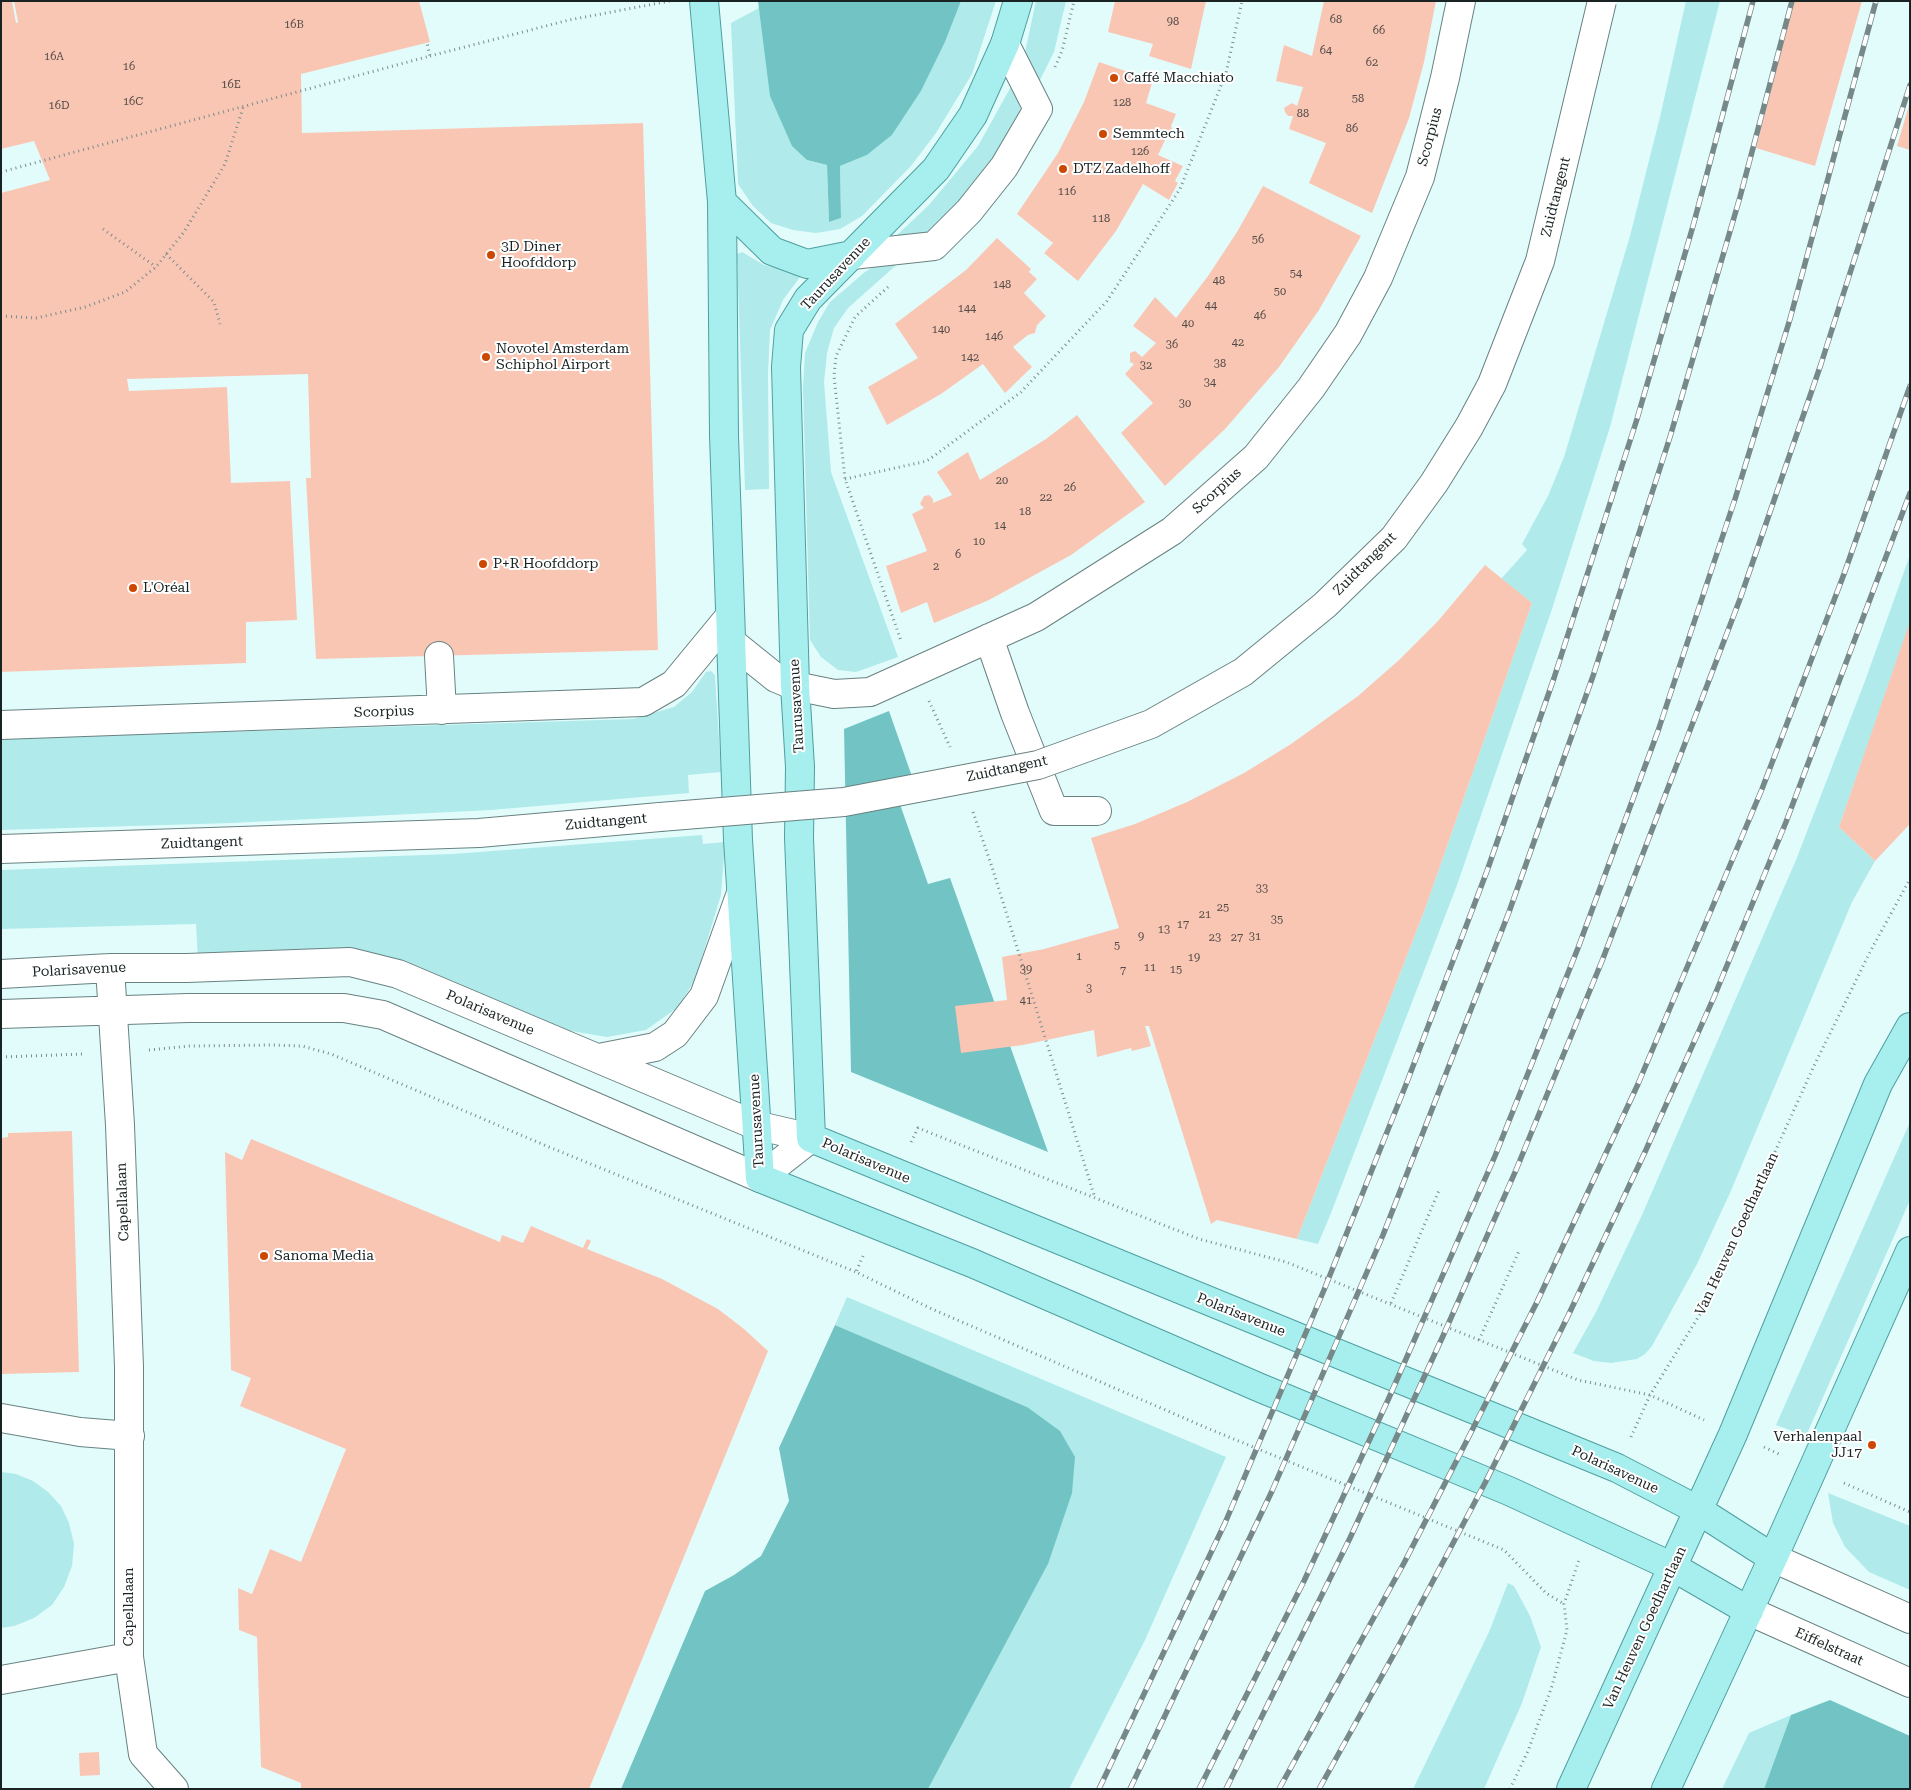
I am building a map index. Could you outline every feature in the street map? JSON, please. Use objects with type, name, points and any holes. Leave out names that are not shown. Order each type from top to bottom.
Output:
[{"type":"main road","name":"Taurusavenue","points":[[704,1],[722,202],[724,436],[730,628],[741,893],[760,1178]]},
{"type":"main road","name":"Taurusavenue","points":[[811,1138],[799,838],[800,768],[795,686],[786,367],[789,330],[808,299],[936,169],[973,115],[1005,44],[1018,1]]},
{"type":"main road","points":[[722,202],[772,251],[806,264],[852,254]]},
{"type":"main road","name":"Van Heuven Goedhartlaan","points":[[1572,1789],[1733,1434],[1878,1084],[1910,1028]]},
{"type":"main road","name":"Polarisavenue","points":[[811,1138],[1617,1468],[1698,1510],[1773,1558]]},
{"type":"main road","points":[[760,1178],[972,1263],[1258,1387],[1509,1491],[1673,1567],[1748,1611]]},
{"type":"main road","points":[[1666,1789],[1773,1558],[1910,1251]]},
{"type":"street","name":"Scorpius","points":[[1,725],[643,702],[674,684],[730,628],[776,678],[795,686],[834,694],[870,692],[1041,614],[1172,531],[1256,457],[1311,388],[1348,334],[1378,278],[1420,177],[1446,78],[1461,1]]},
{"type":"street","name":"Zuidtangent","points":[[1,849],[479,833],[844,802],[1038,765],[1150,724],[1243,672],[1325,605],[1394,538],[1434,483],[1469,427],[1492,384],[1540,262],[1602,1]]},
{"type":"street","points":[[852,254],[934,246],[969,211],[1004,167],[1038,109],[1005,44]]},
{"type":"street","points":[[989,638],[1015,712],[1054,811],[1098,811]]},
{"type":"street","points":[[439,656],[442,710]]},
{"type":"street","name":"Taurusavenue","points":[[599,1058],[655,1047],[676,1034],[704,996],[741,893]]},
{"type":"street","name":"Polarisavenue","points":[[1,974],[110,968],[187,968],[350,962],[398,974],[756,1125],[811,1138]]},
{"type":"street","name":"Capellalaan","points":[[110,968],[111,1009],[117,1052],[130,1436],[129,1657],[143,1754],[174,1789]]},
{"type":"street","points":[[1,1014],[111,1009],[344,1008],[383,1015],[760,1178]]},
{"type":"street","name":"Taurusavenue","points":[[760,1178],[811,1138]]},
{"type":"street","points":[[1,1418],[80,1432],[130,1436]]},
{"type":"street","points":[[1773,1558],[1910,1619]]},
{"type":"street","name":"Eiffelstraat","points":[[1748,1611],[1910,1683]]},
{"type":"street","name":"Capellalaan","points":[[1,1680],[129,1657]]},
{"type":"path","points":[[1,172],[569,20],[671,1]]},
{"type":"path","points":[[1038,109],[1062,51],[1074,1]]},
{"type":"path","points":[[845,479],[927,460],[1021,392],[1107,301],[1180,189],[1226,73],[1242,1]]},
{"type":"path","points":[[427,43],[430,56]]},
{"type":"path","points":[[1,316],[36,318],[85,307],[125,292],[156,266],[184,232],[225,164],[243,108]]},
{"type":"path","points":[[103,229],[156,266]]},
{"type":"path","points":[[166,254],[214,302],[220,324]]},
{"type":"path","points":[[891,285],[855,317],[836,356],[834,376],[845,479],[877,577],[914,673],[951,751]]},
{"type":"path","points":[[970,804],[992,867],[1095,1198],[1199,1239],[1286,1262],[1578,1380],[1650,1395]]},
{"type":"path","name":"Van Heuven Goedhartlaan","points":[[1617,1468],[1650,1395],[1705,1306],[1817,1059],[1871,950],[1910,879]]},
{"type":"path","points":[[1,1057],[117,1052],[190,1046],[302,1046],[331,1054],[549,1147],[856,1272]]},
{"type":"path","points":[[1391,1303],[1440,1188]]},
{"type":"path","points":[[1479,1340],[1519,1251]]},
{"type":"path","points":[[1510,1789],[1528,1751],[1552,1686],[1567,1630],[1564,1604],[1592,1528]]},
{"type":"shaded area","points":[[758,1],[961,1],[945,42],[921,91],[892,135],[867,155],[840,166],[841,218],[829,222],[827,165],[807,160],[792,146],[770,96]]},
{"type":"shaded area","points":[[961,1],[996,1],[972,74],[936,133],[911,166],[862,216],[840,229],[816,233],[793,230],[771,223],[753,206],[738,184],[731,23],[759,8],[762,26],[807,160],[827,165],[829,222],[841,218],[840,166],[867,155],[892,135],[921,91],[945,42]]},
{"type":"shaded area","points":[[1036,1],[1066,1],[1054,52],[1039,82],[1024,57]]},
{"type":"shaded area","points":[[1686,1],[1720,1],[1610,427],[1552,609],[1457,885],[1331,1213],[1318,1244],[1297,1239],[1425,909],[1532,603],[1501,579],[1527,550],[1522,544],[1548,496],[1564,457],[1630,236],[1660,117]]},
{"type":"shaded area","points":[[1013,83],[1021,111],[1020,123],[1003,150],[935,231],[901,240],[897,235],[929,205],[978,146]]},
{"type":"shaded area","points":[[742,252],[764,265],[797,273],[800,277],[783,300],[770,330],[768,374],[769,489],[745,490],[737,254]]},
{"type":"shaded area","points":[[887,259],[903,259],[848,308],[834,328],[827,353],[824,382],[831,472],[898,657],[856,672],[838,670],[821,657],[810,640],[803,388],[805,353],[818,322],[830,302],[865,272]]},
{"type":"shaded area","points":[[1910,555],[1910,623],[1839,827],[1875,861],[1852,902],[1730,1193],[1697,1264],[1652,1346],[1637,1359],[1611,1363],[1594,1361],[1573,1353],[1596,1312],[1642,1215],[1796,860],[1865,681]]},
{"type":"shaded area","points":[[711,671],[715,675],[721,772],[688,775],[689,793],[491,810],[231,823],[1,830],[1,739],[633,719],[674,707],[692,692],[706,672]]},
{"type":"shaded area","points":[[889,711],[915,785],[896,793],[928,884],[950,878],[1048,1152],[851,1072],[844,729]]},
{"type":"shaded area","points":[[702,835],[703,844],[725,842],[721,895],[695,980],[677,1008],[646,1030],[607,1037],[553,1028],[392,962],[198,959],[196,924],[1,929],[1,870],[453,854]]},
{"type":"shaded area","points":[[1910,1122],[1910,1200],[1806,1436],[1776,1425]]},
{"type":"shaded area","points":[[847,1297],[1226,1457],[1145,1640],[1069,1789],[928,1789],[1048,1564],[1027,1407],[835,1325]]},
{"type":"shaded area","points":[[835,1325],[1027,1407],[1060,1431],[1075,1457],[1072,1493],[1048,1564],[928,1789],[621,1789],[705,1591],[734,1575],[761,1556],[789,1501],[779,1448]]},
{"type":"shaded area","points":[[1,1472],[16,1474],[33,1481],[48,1492],[61,1506],[69,1523],[74,1544],[72,1566],[64,1587],[52,1605],[34,1618],[14,1626],[1,1628]]},
{"type":"shaded area","points":[[1828,1493],[1910,1526],[1910,1590],[1869,1572],[1845,1547],[1833,1523]]},
{"type":"shaded area","points":[[1508,1583],[1514,1586],[1530,1616],[1541,1647],[1522,1703],[1484,1789],[1413,1789],[1489,1632]]},
{"type":"shaded area","points":[[1830,1700],[1910,1736],[1910,1789],[1764,1789],[1791,1715]]},
{"type":"shaded area","points":[[1791,1715],[1764,1789],[1722,1789],[1749,1733]]},
{"type":"building","points":[[1,1],[12,1],[16,23],[18,22],[14,1],[419,1],[430,42],[301,74],[302,133],[643,123],[658,650],[316,659],[306,478],[311,478],[308,374],[127,379],[129,391],[227,387],[231,483],[290,481],[297,620],[246,622],[246,663],[1,672],[1,193],[50,180],[34,141],[1,149]]},
{"type":"building","points":[[1115,1],[1206,1],[1191,69],[1149,56],[1153,44],[1108,32]]},
{"type":"building","points":[[1324,1],[1436,1],[1424,62],[1409,118],[1372,213],[1309,183],[1326,143],[1289,129],[1293,116],[1288,116],[1284,108],[1292,103],[1297,106],[1303,87],[1276,81],[1284,45],[1312,56]]},
{"type":"building","points":[[1794,1],[1862,1],[1815,166],[1756,148]]},
{"type":"building","points":[[1099,62],[1143,77],[1142,80],[1152,83],[1146,103],[1176,114],[1171,126],[1173,132],[1166,138],[1158,155],[1183,166],[1175,181],[1178,183],[1169,200],[1143,184],[1116,231],[1078,281],[1044,253],[1053,243],[1017,214],[1058,153],[1084,102]]},
{"type":"building","points":[[1910,106],[1910,150],[1897,146]]},
{"type":"building","points":[[1263,186],[1361,236],[1319,310],[1279,367],[1225,429],[1165,486],[1121,433],[1153,403],[1125,374],[1134,364],[1130,362],[1130,353],[1135,351],[1142,357],[1156,343],[1133,326],[1155,297],[1176,318],[1208,276],[1237,232]]},
{"type":"building","points":[[997,238],[1031,269],[1029,272],[1037,279],[1024,293],[1046,316],[1037,325],[1035,333],[1028,335],[1013,347],[1032,367],[1005,393],[983,364],[941,394],[887,425],[868,387],[918,358],[895,324],[966,270]]},
{"type":"building","points":[[1077,415],[1145,502],[1071,555],[989,600],[934,623],[927,602],[901,613],[886,566],[927,551],[912,514],[924,508],[920,504],[924,496],[929,495],[933,499],[933,503],[952,495],[937,472],[968,452],[980,480],[1046,439]]},
{"type":"building","points":[[1485,565],[1532,603],[1425,909],[1297,1239],[1217,1220],[1211,1224],[1149,1026],[1145,1026],[1151,1046],[1132,1051],[1131,1048],[1097,1057],[1094,1030],[1023,1045],[961,1053],[955,1006],[1007,1000],[1002,957],[1044,949],[1119,928],[1091,838],[1135,824],[1187,802],[1244,773],[1291,744],[1358,696],[1399,660],[1438,621]]},
{"type":"building","points":[[1909,624],[1910,824],[1875,861],[1839,827]]},
{"type":"building","points":[[72,1131],[79,1372],[1,1374],[1,1138],[8,1137],[8,1133]]},
{"type":"building","points":[[251,1139],[500,1242],[502,1235],[523,1243],[531,1226],[583,1248],[587,1239],[591,1241],[587,1249],[662,1279],[718,1309],[768,1351],[589,1789],[301,1789],[301,1783],[261,1767],[257,1637],[239,1630],[238,1588],[252,1594],[270,1549],[301,1562],[346,1449],[240,1406],[251,1378],[231,1370],[225,1152],[242,1160]]},
{"type":"building","points":[[99,1752],[100,1775],[80,1776],[79,1753]]},
{"type":"railway","points":[[1099,1789],[1225,1523],[1324,1290],[1407,1082],[1487,871],[1554,678],[1637,419],[1693,226],[1753,1]]},
{"type":"railway","points":[[1130,1789],[1272,1491],[1383,1235],[1509,912],[1593,676],[1670,437],[1740,197],[1792,1]]},
{"type":"railway","points":[[1199,1789],[1304,1581],[1388,1400],[1495,1156],[1578,948],[1658,731],[1735,499],[1790,319],[1876,1]]},
{"type":"railway","points":[[1226,1789],[1350,1538],[1443,1336],[1516,1170],[1602,961],[1740,599],[1821,364],[1910,85]]},
{"type":"railway","points":[[1279,1789],[1404,1563],[1458,1458],[1537,1302],[1638,1084],[1762,789],[1844,574],[1910,386]]},
{"type":"railway","points":[[1319,1789],[1399,1645],[1485,1483],[1568,1316],[1645,1152],[1714,997],[1786,822],[1910,493]]},
{"type":"place","name":"Caffé Macchiato","points":[[1114,78]]},
{"type":"place","name":"Semmtech","points":[[1103,134]]},
{"type":"place","name":"DTZ Zadelhoff","points":[[1063,169]]},
{"type":"place","name":"3D Diner Hoofddorp","points":[[491,255]]},
{"type":"place","name":"Novotel Amsterdam Schiphol Airport","points":[[486,357]]},
{"type":"place","name":"P+R Hoofddorp","points":[[483,564]]},
{"type":"place","name":"L'Oréal","points":[[133,588]]},
{"type":"place","name":"Sanoma Media","points":[[264,1256]]},
{"type":"place","name":"Verhalenpaal JJ17","points":[[1872,1445]]}]
